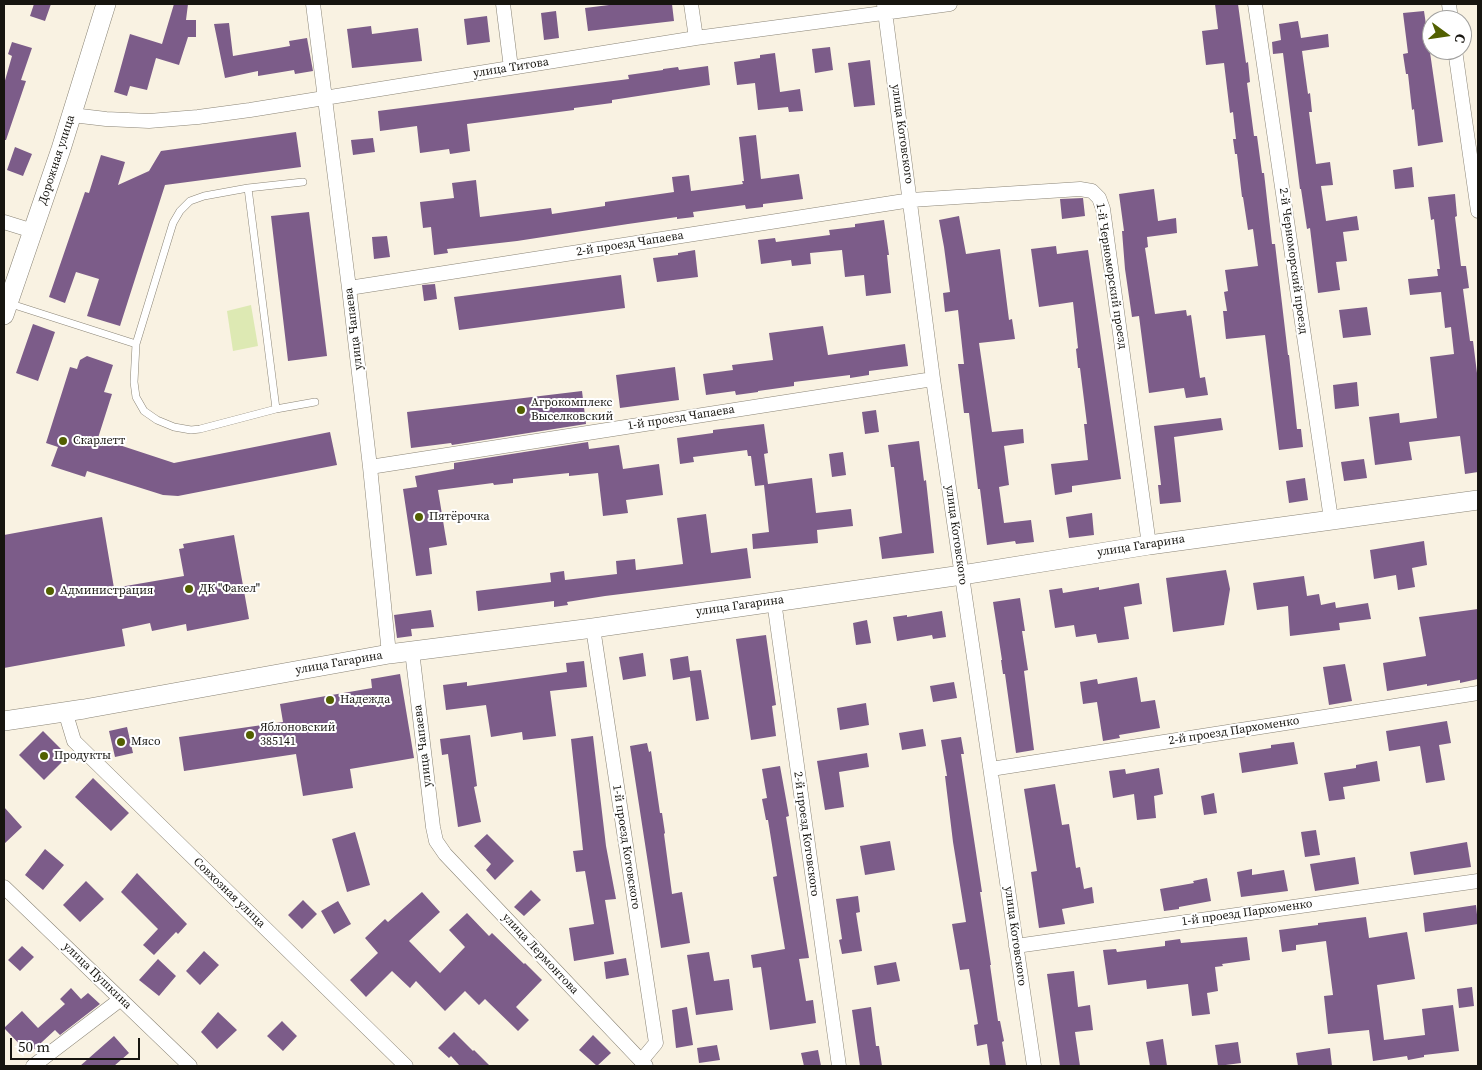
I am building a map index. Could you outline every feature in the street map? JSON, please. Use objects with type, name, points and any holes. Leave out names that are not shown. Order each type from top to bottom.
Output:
[{"type":"street","name":"Дорожная улица","points":[[6,309],[72,115],[106,4]]},
{"type":"street","name":"улица Чапаева","points":[[313,4],[370,467],[389,654]]},
{"type":"street","points":[[503,4],[511,68]]},
{"type":"street","points":[[691,4],[696,38]]},
{"type":"street","name":"улица Титова","points":[[72,115],[149,121],[242,111],[885,8],[950,4]]},
{"type":"street","name":"2-й Черноморский проезд","points":[[1255,4],[1331,519]]},
{"type":"street","name":"улица Котовского","points":[[885,8],[933,379],[1034,1066]]},
{"type":"street","points":[[1456,60],[1478,211]]},
{"type":"street","name":"1-й Черноморский проезд","points":[[911,200],[1080,189],[1092,191],[1099,198],[1103,209],[1148,544]]},
{"type":"street","name":"2-й проезд Чапаева","points":[[349,288],[911,200]]},
{"type":"street","points":[[4,222],[33,231]]},
{"type":"street","name":"1-й проезд Чапаева","points":[[370,467],[933,379]]},
{"type":"street","name":"улица Гагарина","points":[[4,721],[389,654],[593,628],[962,575],[1148,544],[1478,500]]},
{"type":"street","name":"2-й проезд Котовского","points":[[774,601],[839,1066]]},
{"type":"street","name":"1-й проезд Котовского","points":[[593,628],[656,1042],[643,1064]]},
{"type":"street","name":"улица Чапаева","points":[[412,651],[436,841]]},
{"type":"street","name":"2-й проезд Пархоменко","points":[[991,769],[1478,693]]},
{"type":"street","name":"Совхозная улица","points":[[64,711],[74,742],[406,1066]]},
{"type":"street","name":"улица Лермонтова","points":[[436,841],[445,854],[643,1064]]},
{"type":"street","name":"1-й проезд Пархоменко","points":[[1016,946],[1478,881]]},
{"type":"street","name":"улица Пушкина","points":[[4,887],[190,1066]]},
{"type":"street","points":[[33,1066],[121,998]]},
{"type":"lane","points":[[303,182],[248,188],[204,196],[190,202],[180,211],[173,223],[136,344],[134,382],[136,397],[144,411],[157,420],[174,427],[191,430],[276,409],[315,402]]},
{"type":"lane","points":[[248,188],[276,409]]},
{"type":"lane","points":[[6,309],[136,344]]},
{"type":"green space","points":[[251,305],[258,346],[233,351],[227,311]]},
{"type":"building","points":[[34,4],[51,4],[45,21],[30,16]]},
{"type":"building","points":[[174,4],[188,4],[186,20],[196,20],[196,37],[188,37],[179,65],[156,58],[147,90],[130,86],[127,96],[114,92],[130,34],[162,44]]},
{"type":"building","points":[[617,4],[672,4],[674,21],[588,31],[585,8]]},
{"type":"building","points":[[1215,4],[1238,4],[1246,63],[1248,62],[1250,82],[1247,83],[1254,136],[1257,136],[1262,173],[1264,173],[1272,244],[1275,244],[1297,429],[1301,429],[1303,447],[1279,450],[1265,335],[1226,339],[1223,311],[1227,311],[1224,292],[1228,291],[1225,270],[1258,266],[1253,229],[1248,230],[1242,197],[1237,154],[1235,154],[1233,139],[1236,139],[1233,112],[1230,113],[1224,63],[1206,65],[1202,31],[1218,29]]},
{"type":"building","points":[[556,11],[559,38],[544,40],[541,13]]},
{"type":"building","points":[[1422,11],[1422,60],[1431,60],[1443,142],[1418,146],[1414,109],[1412,110],[1408,74],[1406,74],[1403,54],[1408,53],[1403,13]]},
{"type":"building","points":[[487,16],[490,42],[467,45],[464,19]]},
{"type":"building","points":[[1298,21],[1301,38],[1328,34],[1329,47],[1302,51],[1308,94],[1310,93],[1312,112],[1309,112],[1316,164],[1330,162],[1333,185],[1321,186],[1326,221],[1357,216],[1359,230],[1343,232],[1347,261],[1336,262],[1340,290],[1318,293],[1310,228],[1307,229],[1300,189],[1283,53],[1273,54],[1272,42],[1281,40],[1279,24]]},
{"type":"building","points":[[229,23],[233,56],[290,46],[289,41],[307,38],[313,71],[295,74],[294,70],[258,76],[258,71],[225,78],[214,24]]},
{"type":"building","points":[[371,26],[372,34],[418,28],[422,61],[352,68],[347,29]]},
{"type":"building","points":[[12,42],[32,48],[21,80],[26,81],[6,140],[4,140],[4,84],[12,56],[8,54]]},
{"type":"building","points":[[830,47],[833,70],[815,73],[812,49]]},
{"type":"building","points":[[775,53],[780,92],[800,89],[803,111],[789,112],[788,107],[758,110],[755,83],[737,85],[734,62],[760,58],[760,55]]},
{"type":"building","points":[[870,60],[875,105],[854,107],[848,63]]},
{"type":"building","points":[[708,66],[710,85],[612,100],[612,103],[574,108],[574,110],[467,124],[470,151],[450,154],[449,149],[420,153],[417,126],[380,131],[378,111],[629,79],[628,75],[663,69],[678,67],[679,70]]},
{"type":"building","points":[[296,132],[301,167],[165,185],[120,326],[87,316],[99,279],[76,272],[65,303],[49,297],[85,192],[89,193],[101,155],[125,162],[118,185],[149,171],[161,151]]},
{"type":"building","points":[[756,135],[761,179],[799,174],[803,199],[763,204],[763,207],[746,209],[745,205],[693,212],[694,217],[677,219],[677,217],[517,241],[447,249],[448,253],[434,255],[431,227],[423,228],[420,202],[454,198],[452,183],[476,180],[480,217],[551,208],[552,214],[605,206],[605,202],[674,192],[672,177],[689,175],[691,191],[743,184],[739,137]]},
{"type":"building","points":[[373,138],[375,152],[353,155],[351,140]]},
{"type":"building","points":[[15,147],[32,154],[23,176],[7,170]]},
{"type":"building","points":[[1412,167],[1414,187],[1395,189],[1393,170]]},
{"type":"building","points":[[1154,189],[1158,221],[1176,218],[1177,233],[1147,237],[1148,247],[1145,248],[1155,314],[1186,310],[1187,316],[1191,315],[1200,378],[1205,377],[1208,395],[1186,398],[1184,388],[1149,393],[1139,316],[1132,317],[1125,269],[1122,231],[1124,231],[1119,194]]},
{"type":"building","points":[[1455,194],[1457,216],[1455,217],[1461,266],[1466,266],[1469,288],[1463,289],[1470,341],[1473,341],[1478,381],[1478,472],[1465,474],[1460,436],[1409,442],[1412,460],[1375,465],[1369,417],[1399,413],[1400,423],[1437,418],[1430,357],[1454,354],[1451,327],[1445,328],[1441,292],[1410,295],[1408,279],[1438,276],[1437,269],[1440,269],[1434,219],[1431,220],[1428,197]]},
{"type":"building","points":[[1083,198],[1085,216],[1062,219],[1060,199]]},
{"type":"building","points":[[309,212],[327,356],[288,361],[271,216]]},
{"type":"building","points":[[959,216],[966,254],[1000,249],[1009,320],[1012,319],[1015,339],[979,343],[992,432],[1023,429],[1024,443],[1004,446],[1009,485],[999,487],[1004,523],[1031,520],[1034,542],[1016,544],[1015,541],[987,545],[969,413],[964,413],[958,364],[964,364],[958,310],[945,312],[943,293],[950,292],[939,220]]},
{"type":"building","points":[[884,220],[889,255],[887,255],[891,293],[866,296],[864,275],[845,277],[842,250],[810,253],[811,264],[792,266],[791,260],[761,264],[758,240],[775,238],[776,242],[830,235],[829,230],[855,227],[855,224]]},
{"type":"building","points":[[387,236],[390,257],[374,259],[372,237]]},
{"type":"building","points":[[1056,246],[1057,254],[1088,250],[1121,479],[1072,486],[1072,492],[1055,495],[1051,464],[1088,460],[1084,424],[1087,424],[1080,368],[1078,368],[1076,349],[1078,348],[1073,302],[1039,307],[1031,249]]},
{"type":"building","points":[[695,250],[698,277],[657,282],[653,258],[678,255],[678,253]]},
{"type":"building","points":[[621,275],[625,308],[459,330],[454,297]]},
{"type":"building","points":[[435,284],[437,299],[424,301],[422,285]]},
{"type":"building","points":[[1367,307],[1371,335],[1343,338],[1339,310]]},
{"type":"building","points":[[33,324],[55,332],[38,381],[16,373]]},
{"type":"building","points":[[823,326],[828,355],[905,344],[908,366],[869,371],[869,375],[850,378],[850,375],[794,382],[794,386],[758,392],[736,395],[735,391],[706,395],[703,374],[733,370],[732,365],[773,360],[769,333]]},
{"type":"building","points":[[87,356],[113,365],[104,392],[112,394],[98,438],[174,463],[330,432],[337,465],[178,496],[163,495],[87,471],[85,477],[51,466],[58,447],[46,443],[70,367],[77,369],[80,360]]},
{"type":"building","points":[[675,367],[679,400],[620,408],[616,375]]},
{"type":"building","points":[[1357,382],[1359,406],[1335,409],[1333,385]]},
{"type":"building","points":[[582,391],[586,424],[452,445],[451,443],[411,448],[407,412]]},
{"type":"building","points":[[876,410],[879,432],[865,434],[862,412]]},
{"type":"building","points":[[1221,418],[1223,430],[1174,437],[1181,502],[1160,504],[1158,485],[1161,485],[1154,426]]},
{"type":"building","points":[[764,424],[768,453],[764,454],[768,484],[812,478],[816,513],[851,509],[853,526],[817,530],[818,543],[753,549],[752,534],[769,532],[764,485],[755,486],[751,456],[748,456],[747,450],[693,457],[694,462],[680,464],[677,438],[713,433],[713,430]]},
{"type":"building","points":[[919,441],[924,481],[926,480],[934,553],[882,559],[879,537],[902,533],[894,467],[891,467],[888,445]]},
{"type":"building","points":[[588,442],[589,449],[619,445],[623,469],[659,464],[663,495],[626,500],[628,513],[603,516],[598,473],[569,476],[569,473],[513,479],[513,483],[494,485],[493,483],[438,490],[447,545],[429,548],[432,574],[416,576],[403,489],[417,487],[415,476],[454,469],[454,463]]},
{"type":"building","points":[[843,452],[846,475],[832,477],[829,454]]},
{"type":"building","points":[[1364,459],[1367,478],[1344,481],[1341,462]]},
{"type":"building","points":[[1305,478],[1308,500],[1289,503],[1286,481]]},
{"type":"building","points":[[1092,513],[1094,535],[1069,538],[1066,517]]},
{"type":"building","points":[[706,514],[711,553],[747,548],[751,578],[605,596],[567,602],[568,605],[554,607],[554,601],[478,611],[476,591],[551,582],[550,573],[564,571],[565,580],[617,574],[616,561],[635,559],[636,570],[683,564],[677,518]]},
{"type":"building","points":[[102,517],[114,588],[184,576],[179,549],[184,548],[183,544],[234,535],[249,619],[187,631],[186,624],[152,631],[150,623],[122,629],[125,646],[4,668],[4,535]]},
{"type":"building","points":[[1424,541],[1427,565],[1412,568],[1415,587],[1398,590],[1396,575],[1374,579],[1370,550]]},
{"type":"building","points":[[1226,570],[1230,589],[1224,625],[1173,632],[1166,578]]},
{"type":"building","points":[[1304,576],[1307,596],[1319,594],[1321,605],[1335,602],[1336,608],[1368,603],[1371,619],[1339,623],[1340,630],[1290,636],[1288,606],[1257,610],[1253,583]]},
{"type":"building","points":[[1139,583],[1142,604],[1124,607],[1129,639],[1098,643],[1096,634],[1076,637],[1074,625],[1055,628],[1049,590],[1062,588],[1063,593],[1099,587],[1099,590]]},
{"type":"building","points":[[1020,598],[1025,631],[1022,631],[1028,670],[1024,671],[1034,750],[1016,753],[993,602]]},
{"type":"building","points":[[1478,609],[1478,679],[1460,683],[1460,680],[1427,686],[1427,684],[1387,691],[1383,663],[1426,656],[1419,617]]},
{"type":"building","points":[[431,610],[434,627],[411,629],[412,636],[397,638],[394,615]]},
{"type":"building","points":[[942,611],[946,637],[933,639],[932,635],[897,641],[893,617],[907,615],[907,617]]},
{"type":"building","points":[[867,620],[871,643],[856,645],[853,623]]},
{"type":"building","points":[[766,635],[776,705],[772,706],[776,736],[751,740],[736,639]]},
{"type":"building","points":[[643,653],[646,676],[623,680],[619,657]]},
{"type":"building","points":[[688,656],[690,671],[701,670],[709,719],[696,721],[690,677],[673,680],[670,659]]},
{"type":"building","points":[[584,661],[587,687],[550,691],[556,736],[523,740],[522,732],[491,737],[486,705],[446,710],[443,685],[467,682],[467,686],[567,672],[566,663]]},
{"type":"building","points":[[1345,664],[1352,701],[1329,705],[1323,667]]},
{"type":"building","points":[[400,674],[414,758],[350,769],[353,788],[303,796],[296,754],[184,771],[179,737],[283,722],[280,704],[372,688],[371,679]]},
{"type":"building","points":[[1137,677],[1141,702],[1155,700],[1160,728],[1119,735],[1120,738],[1103,741],[1097,702],[1083,704],[1080,682],[1097,679],[1098,684]]},
{"type":"building","points":[[954,682],[957,698],[933,702],[930,686]]},
{"type":"building","points":[[866,703],[869,725],[840,730],[837,708]]},
{"type":"building","points":[[1447,721],[1451,743],[1439,745],[1445,780],[1426,783],[1420,746],[1389,751],[1386,731]]},
{"type":"building","name":"Мясо","points":[[127,727],[133,753],[115,757],[109,731]]},
{"type":"building","points":[[923,729],[926,746],[902,750],[899,733]]},
{"type":"building","name":"Продукты","points":[[43,731],[68,756],[44,780],[19,755]]},
{"type":"building","points":[[470,735],[477,786],[474,787],[481,822],[458,827],[448,754],[442,755],[440,739]]},
{"type":"building","points":[[593,736],[606,846],[616,899],[605,900],[614,954],[574,961],[569,928],[594,924],[585,871],[576,872],[573,851],[583,850],[571,739]]},
{"type":"building","points":[[961,737],[964,754],[961,754],[982,892],[980,892],[998,1021],[1000,1021],[1004,1041],[1002,1042],[1006,1066],[990,1066],[987,1044],[977,1046],[974,1025],[978,1024],[969,969],[960,970],[952,924],[966,922],[953,842],[945,776],[947,776],[941,740]]},
{"type":"building","points":[[1294,742],[1298,764],[1242,773],[1239,753],[1271,748],[1271,745]]},
{"type":"building","points":[[647,743],[649,752],[651,751],[660,813],[662,813],[672,894],[682,892],[690,943],[661,948],[630,746]]},
{"type":"building","points":[[867,753],[869,767],[839,772],[844,807],[825,810],[817,761]]},
{"type":"building","points":[[1377,761],[1380,781],[1343,787],[1345,799],[1329,801],[1324,773],[1356,768],[1356,765]]},
{"type":"building","points":[[780,766],[789,816],[786,817],[809,958],[799,959],[806,1001],[813,1000],[816,1023],[770,1030],[761,967],[753,968],[751,955],[785,949],[773,877],[777,876],[768,820],[766,820],[762,799],[767,798],[762,769]]},
{"type":"building","points":[[1159,768],[1163,794],[1154,796],[1156,818],[1137,820],[1134,794],[1113,798],[1109,771],[1125,769],[1126,774]]},
{"type":"building","points":[[93,778],[129,813],[111,831],[75,797]]},
{"type":"building","points":[[1055,784],[1062,825],[1069,824],[1076,868],[1080,867],[1084,889],[1092,887],[1094,903],[1062,909],[1065,924],[1039,928],[1031,872],[1037,871],[1024,789]]},
{"type":"building","points":[[1214,793],[1217,813],[1204,815],[1201,796]]},
{"type":"building","points":[[4,807],[22,827],[4,844]]},
{"type":"building","points":[[1316,830],[1320,855],[1305,857],[1301,832]]},
{"type":"building","points":[[355,832],[370,885],[347,892],[332,839]]},
{"type":"building","points":[[487,834],[514,861],[495,880],[486,870],[491,864],[474,846]]},
{"type":"building","points":[[890,841],[895,870],[865,875],[860,846]]},
{"type":"building","points":[[1467,842],[1471,867],[1414,875],[1410,852]]},
{"type":"building","points":[[45,849],[64,865],[43,890],[25,875]]},
{"type":"building","points":[[1355,857],[1359,884],[1315,891],[1310,864]]},
{"type":"building","points":[[1252,869],[1252,875],[1284,870],[1288,891],[1241,897],[1237,872]]},
{"type":"building","points":[[137,873],[187,924],[178,934],[176,932],[154,955],[143,945],[158,929],[121,892]]},
{"type":"building","points":[[1207,878],[1211,901],[1164,911],[1160,889],[1194,883],[1193,881]]},
{"type":"building","points":[[86,881],[104,899],[80,922],[63,905]]},
{"type":"building","points":[[531,890],[541,900],[524,916],[514,907]]},
{"type":"building","points":[[422,892],[440,912],[409,941],[440,973],[465,947],[449,930],[467,913],[489,936],[492,933],[542,980],[516,1007],[529,1020],[518,1031],[485,999],[479,1005],[465,991],[445,1011],[416,981],[410,988],[392,971],[366,997],[350,980],[378,953],[365,938],[385,919],[388,922]]},
{"type":"building","points":[[858,896],[860,912],[856,913],[862,951],[842,954],[839,940],[842,939],[836,899]]},
{"type":"building","points":[[303,900],[317,914],[302,929],[288,915]]},
{"type":"building","points":[[338,901],[351,924],[334,934],[321,911]]},
{"type":"building","points":[[1476,905],[1478,924],[1425,932],[1423,913]]},
{"type":"building","points":[[1366,917],[1369,938],[1407,932],[1415,979],[1377,985],[1384,1040],[1425,1035],[1422,1009],[1453,1005],[1459,1051],[1424,1055],[1424,1057],[1408,1060],[1407,1056],[1373,1061],[1369,1030],[1328,1034],[1324,996],[1333,995],[1326,941],[1296,945],[1296,950],[1282,952],[1279,930]]},
{"type":"building","points":[[1247,937],[1250,960],[1222,964],[1223,966],[1215,967],[1218,991],[1207,993],[1210,1014],[1192,1016],[1188,984],[1147,989],[1146,980],[1108,985],[1103,950],[1116,949],[1117,952],[1165,946],[1165,941],[1180,939],[1181,943]]},
{"type":"building","points":[[22,946],[34,957],[20,971],[8,960]]},
{"type":"building","points":[[204,951],[219,965],[200,985],[186,971]]},
{"type":"building","points":[[709,952],[714,981],[729,979],[733,1010],[696,1015],[687,955]]},
{"type":"building","points":[[626,958],[629,975],[606,979],[604,962]]},
{"type":"building","points":[[158,959],[176,976],[159,996],[139,980]]},
{"type":"building","points":[[896,962],[900,981],[877,985],[874,966]]},
{"type":"building","points":[[1074,971],[1078,1007],[1090,1005],[1093,1030],[1075,1032],[1080,1066],[1060,1066],[1047,974]]},
{"type":"building","points":[[1472,987],[1474,1006],[1459,1008],[1457,989]]},
{"type":"building","points":[[71,988],[81,999],[88,993],[100,1004],[60,1035],[55,1030],[29,1054],[4,1028],[22,1011],[38,1028],[65,1004],[60,999]]},
{"type":"building","points":[[687,1007],[693,1045],[676,1048],[672,1010]]},
{"type":"building","points":[[871,1007],[876,1046],[879,1046],[882,1066],[860,1066],[852,1010]]},
{"type":"building","points":[[218,1012],[237,1030],[217,1049],[201,1032]]},
{"type":"building","points":[[282,1021],[297,1036],[283,1051],[267,1036]]},
{"type":"building","points":[[454,1032],[490,1066],[458,1066],[451,1056],[449,1058],[438,1048]]},
{"type":"building","points":[[593,1035],[611,1053],[597,1066],[579,1050]]},
{"type":"building","points":[[114,1036],[129,1053],[114,1066],[80,1066]]},
{"type":"building","points":[[1163,1039],[1167,1066],[1150,1066],[1146,1042]]},
{"type":"building","points":[[1238,1042],[1241,1063],[1218,1066],[1215,1045]]},
{"type":"building","points":[[717,1045],[720,1060],[699,1063],[697,1048]]},
{"type":"building","points":[[1330,1048],[1332,1066],[1298,1066],[1296,1053]]},
{"type":"building","points":[[818,1050],[821,1066],[804,1066],[801,1053]]},
{"type":"place","name":"Агрокомплекс Выселковский","points":[[521,410]]},
{"type":"place","name":"Скарлетт","points":[[63,441]]},
{"type":"place","name":"Пятёрочка","points":[[419,517]]},
{"type":"place","name":"ДК \"Факел\"","points":[[189,589]]},
{"type":"place","name":"Администрация","points":[[50,591]]},
{"type":"place","name":"Надежда","points":[[330,700]]},
{"type":"place","name":"Яблоновский 385141","points":[[250,735]]},
{"type":"place","name":"Мясо","points":[[121,742]]},
{"type":"place","name":"Продукты","points":[[44,756]]}]
